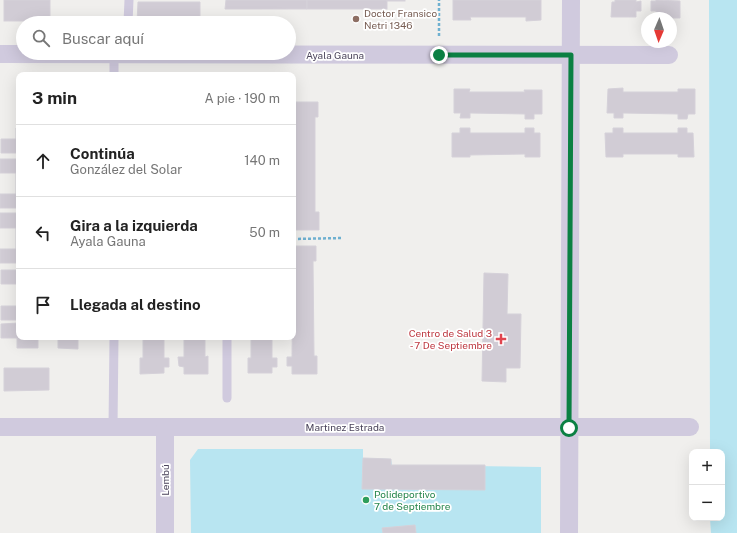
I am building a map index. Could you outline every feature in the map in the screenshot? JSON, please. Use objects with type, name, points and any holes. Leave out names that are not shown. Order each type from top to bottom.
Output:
[{"type":"street","points":[[569,533],[571,0]]},
{"type":"street","name":"Ayala Gauna","points":[[0,54],[16,54]]},
{"type":"street","name":"Ayala Gauna","points":[[296,55],[670,55]]},
{"type":"street","name":"Martinez Estrada","points":[[0,427],[690,427]]},
{"type":"street","name":"Lembú","points":[[165,427],[165,533]]},
{"type":"lane","points":[[128,16],[129,0]]},
{"type":"lane","points":[[115,72],[120,60]]},
{"type":"lane","points":[[113,427],[114,340]]},
{"type":"lane","points":[[227,340],[227,398]]},
{"type":"path","points":[[439,0],[439,55]]},
{"type":"path","points":[[296,239],[343,238]]},
{"type":"shaded area","points":[[709,0],[737,0],[737,533],[711,533],[710,521],[725,521],[725,449],[710,449]]},
{"type":"shaded area","name":"Polideportivo 7 de Septiembre","points":[[198,449],[363,449],[363,458],[391,459],[392,465],[541,467],[541,533],[191,533],[190,460]]},
{"type":"building","points":[[4,0],[50,0],[50,16],[16,16],[16,21],[4,21]]},
{"type":"building","points":[[226,0],[307,0],[307,9],[225,9]]},
{"type":"building","points":[[307,0],[387,0],[387,9],[307,9]]},
{"type":"building","points":[[405,0],[405,1],[387,1]]},
{"type":"building","points":[[453,0],[541,0],[541,20],[526,21],[526,17],[470,17],[471,20],[453,20]]},
{"type":"building","points":[[615,0],[641,1],[641,11],[636,11],[636,17],[611,17],[612,2],[615,2]]},
{"type":"building","points":[[651,1],[680,1],[680,18],[677,18],[677,12],[651,11]]},
{"type":"building","points":[[138,2],[200,2],[200,16],[137,16]]},
{"type":"building","points":[[623,88],[623,92],[678,92],[678,89],[695,89],[695,114],[688,114],[687,119],[678,119],[678,114],[623,113],[623,118],[614,118],[614,113],[607,113],[608,89]]},
{"type":"building","points":[[454,89],[470,89],[469,92],[525,92],[524,90],[542,90],[542,114],[534,114],[534,119],[525,119],[525,114],[470,113],[470,118],[460,118],[461,113],[454,113]]},
{"type":"building","points":[[296,102],[318,102],[318,117],[315,117],[315,212],[319,212],[319,230],[296,230]]},
{"type":"building","points":[[460,128],[470,128],[470,133],[525,133],[525,128],[534,128],[534,133],[540,133],[540,157],[525,157],[525,154],[470,155],[470,157],[452,157],[452,133],[460,133]]},
{"type":"building","points":[[613,128],[623,128],[623,133],[678,133],[678,128],[687,128],[687,133],[693,133],[694,157],[678,157],[678,154],[623,154],[623,157],[606,157],[605,133],[613,133]]},
{"type":"building","points":[[1,139],[16,139],[16,153],[1,153]]},
{"type":"building","points":[[0,159],[16,159],[16,173],[0,173]]},
{"type":"building","points":[[0,194],[16,194],[16,208],[0,208]]},
{"type":"building","points":[[0,213],[16,213],[16,228],[0,228]]},
{"type":"building","points":[[296,246],[316,246],[316,261],[313,261],[314,356],[317,356],[317,374],[292,374],[292,366],[287,366],[287,357],[292,357],[292,340],[296,340]]},
{"type":"building","points":[[0,249],[16,249],[16,263],[0,263]]},
{"type":"building","points":[[1,270],[16,270],[16,284],[1,284]]},
{"type":"building","points":[[484,273],[508,274],[507,314],[521,314],[520,368],[506,368],[506,382],[482,381]]},
{"type":"building","points":[[1,306],[16,306],[16,320],[1,320]]},
{"type":"building","points":[[16,323],[16,338],[1,338],[1,324]]},
{"type":"building","points":[[17,340],[38,340],[38,348],[17,348]]},
{"type":"building","points":[[58,340],[78,340],[78,349],[58,348]]},
{"type":"building","points":[[143,340],[164,340],[164,358],[169,358],[169,367],[164,367],[164,373],[140,374],[140,358],[143,358]]},
{"type":"building","points":[[184,340],[205,340],[205,357],[208,356],[208,374],[184,374],[184,367],[179,366],[178,357],[184,357]]},
{"type":"building","points":[[251,340],[272,340],[272,358],[277,358],[277,367],[272,367],[272,373],[248,373],[248,358],[251,358]]},
{"type":"building","points":[[4,368],[49,368],[49,390],[4,391]]},
{"type":"building","points":[[363,458],[391,459],[391,465],[485,465],[485,490],[362,489]]},
{"type":"building","points":[[415,525],[416,533],[383,533],[382,528]]},
{"type":"place","name":"Doctor Fransico Netri 1346","points":[[356,19]]},
{"type":"place","name":"Centro de Salud 3 - 7 De Septiembre","points":[[501,339]]},
{"type":"place","name":"Polideportivo 7 de Septiembre","points":[[366,500]]},
{"type":"route","points":[[439,55],[571,55],[569,428]]}]
